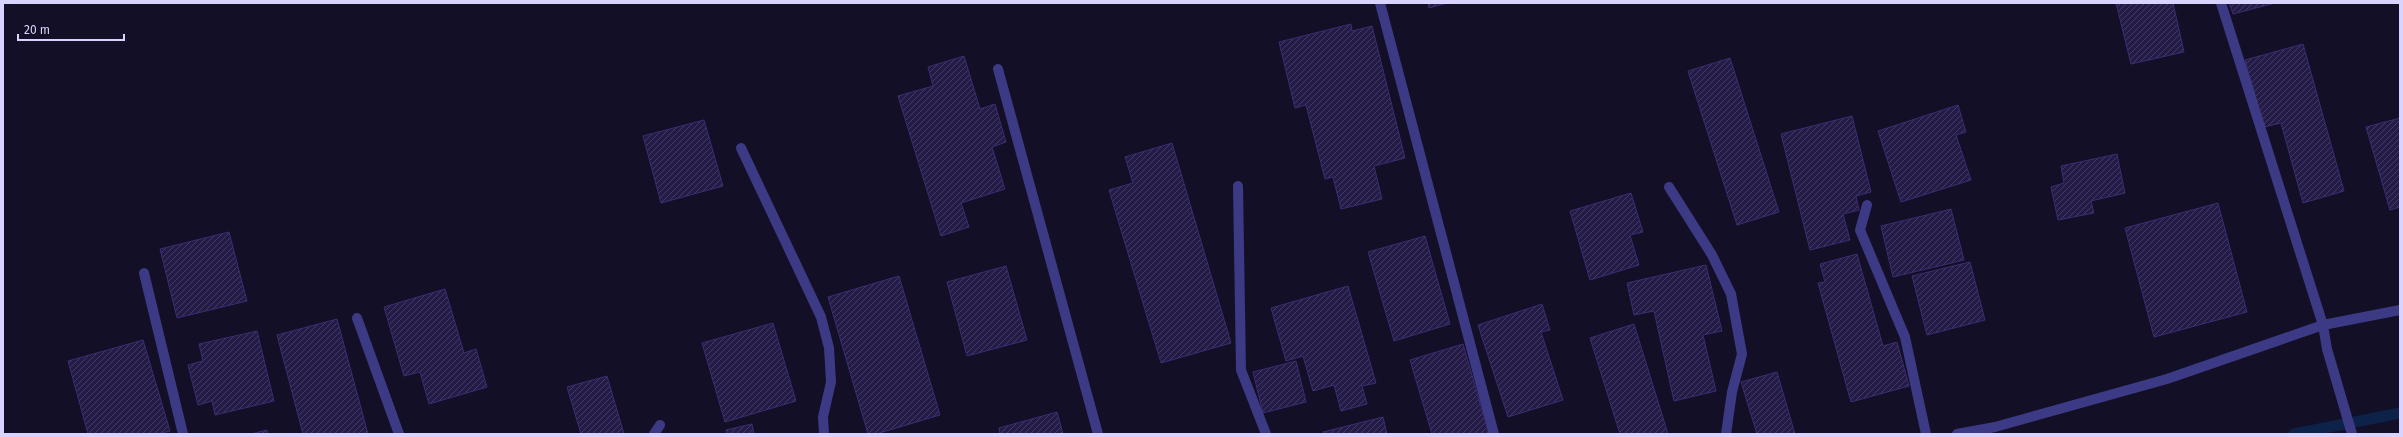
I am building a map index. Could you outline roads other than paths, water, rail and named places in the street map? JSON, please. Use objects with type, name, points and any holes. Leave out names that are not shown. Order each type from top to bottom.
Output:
[{"type":"street","points":[[1380,3],[1494,434]]},
{"type":"street","points":[[2221,3],[2323,325],[2328,349],[2352,434]]},
{"type":"street","points":[[998,69],[1098,434]]},
{"type":"street","points":[[741,148],[821,317],[829,348],[831,382],[823,417],[824,434]]},
{"type":"street","points":[[1238,186],[1241,370],[1266,434]]},
{"type":"street","points":[[1669,187],[1712,255],[1731,294],[1742,354],[1732,392],[1726,434]]},
{"type":"street","points":[[1868,204],[1860,230],[1905,337],[1926,434]]},
{"type":"street","points":[[144,273],[183,434]]},
{"type":"street","points":[[1957,434],[1994,427],[2167,379],[2323,325],[2400,310]]},
{"type":"street","points":[[356,318],[399,434]]},
{"type":"street","points":[[654,434],[660,425]]},
{"type":"waterway","points":[[2294,434],[2400,413]]}]
